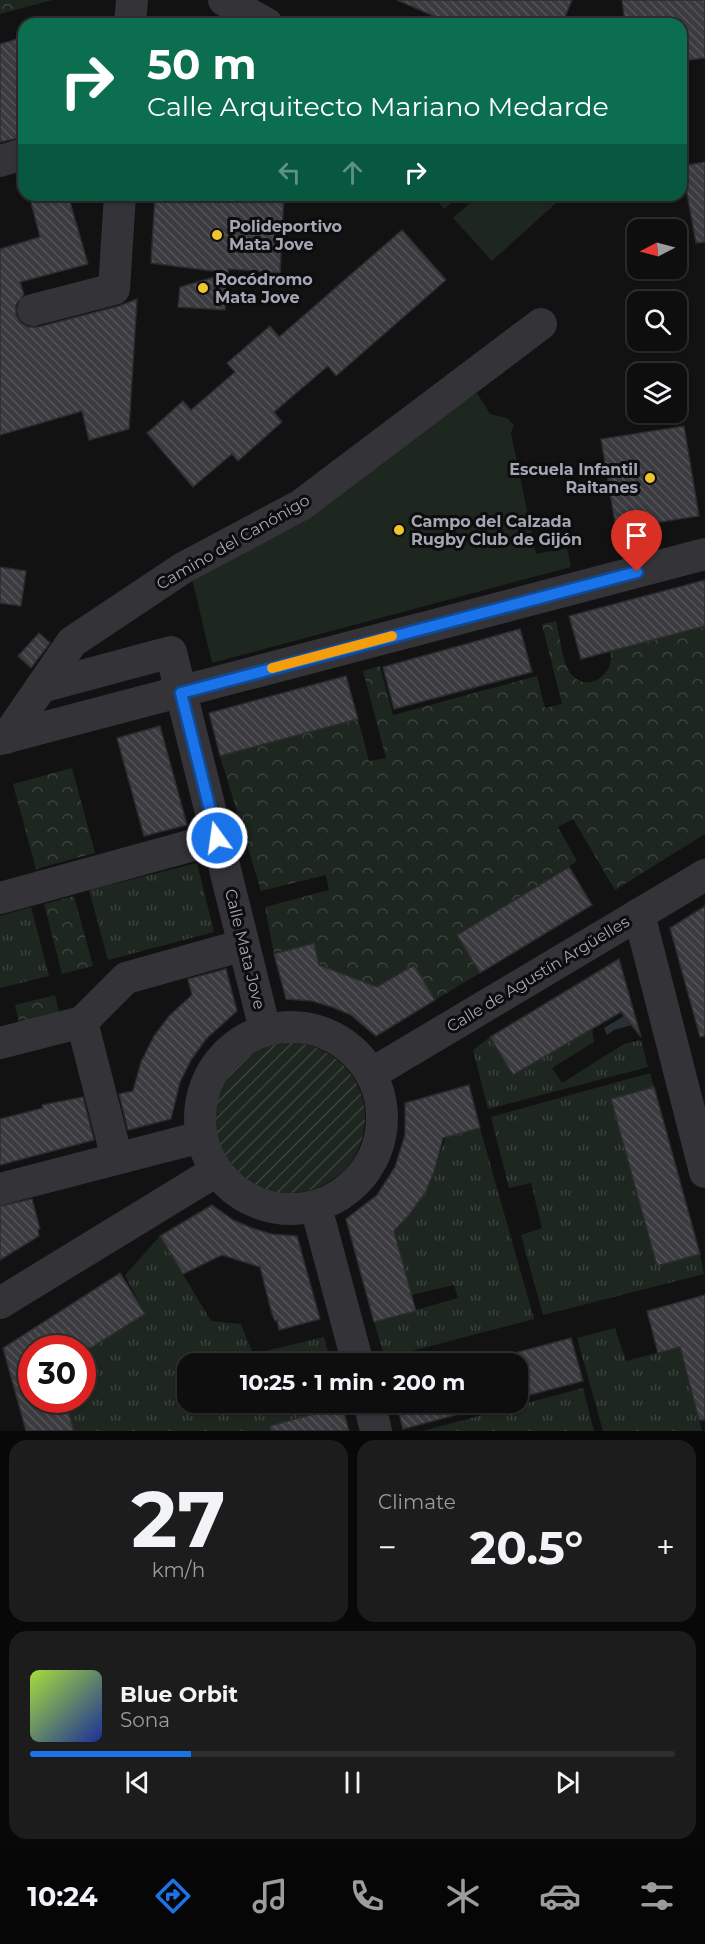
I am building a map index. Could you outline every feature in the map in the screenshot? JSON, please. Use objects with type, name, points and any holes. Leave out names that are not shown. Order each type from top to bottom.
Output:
[{"type":"street","points":[[130,18],[132,0]]},
{"type":"street","points":[[224,0],[256,18]]},
{"type":"street","points":[[0,161],[18,156]]},
{"type":"street","points":[[33,310],[114,289],[120,201]]},
{"type":"street","name":"Camino del Canónigo","points":[[3,739],[72,642],[183,568],[301,505],[541,324]]},
{"type":"street","points":[[3,739],[705,554]]},
{"type":"street","name":"Calle Mata Jove","points":[[41,687],[171,652],[265,1030]]},
{"type":"street","points":[[0,898],[204,842]]},
{"type":"street","name":"Calle de Agustín Argüelles","points":[[371,1074],[705,875]]},
{"type":"street","points":[[639,914],[705,1172]]},
{"type":"street","points":[[0,1043],[82,1022],[126,978],[226,950]]},
{"type":"street","points":[[82,1022],[113,1143]]},
{"type":"street","points":[[296,1026],[326,1033],[352,1049],[371,1074],[381,1099],[382,1127],[375,1154],[361,1177],[340,1195],[315,1207],[288,1210],[260,1205],[235,1191],[216,1171],[207,1155],[201,1137],[200,1110],[206,1083],[220,1060],[240,1041],[265,1030],[296,1026]]},
{"type":"street","points":[[0,1189],[201,1137]]},
{"type":"street","points":[[0,1303],[216,1171]]},
{"type":"street","points":[[315,1207],[355,1353]]},
{"type":"street","points":[[372,1413],[376,1431]]},
{"type":"green space","points":[[0,0],[52,0],[0,14]]},
{"type":"green space","points":[[437,201],[454,201],[444,209]]},
{"type":"green space","points":[[472,201],[558,201],[492,261],[453,218]]},
{"type":"green space","name":"Campo del Calzada Rugby Club de Gijón","points":[[477,393],[490,414],[507,418],[514,425],[511,433],[536,554],[567,548],[571,567],[212,663],[190,570],[301,512]]},
{"type":"green space","points":[[556,621],[569,670],[579,680],[586,682],[593,682],[605,673],[611,659],[610,651],[705,625],[705,834],[615,890],[573,819],[558,827],[577,861],[457,935],[480,973],[435,1000],[414,965],[375,989],[320,967],[313,943],[274,954],[265,907],[329,890],[326,875],[261,891],[220,756],[358,719],[369,761],[386,758],[363,671],[380,666],[393,715],[537,676],[545,708],[562,704],[542,624]]},
{"type":"green space","points":[[72,768],[95,853],[36,869],[13,784]]},
{"type":"green space","points":[[197,863],[214,932],[108,960],[89,890]]},
{"type":"green space","points":[[74,896],[93,966],[62,974],[44,904]]},
{"type":"green space","points":[[31,907],[49,976],[0,988],[0,916]]},
{"type":"green space","points":[[55,995],[61,1020],[21,1030],[15,1005]]},
{"type":"green space","points":[[592,1027],[594,1042],[552,1068],[562,1083],[624,1044],[641,1040],[648,1067],[488,1109],[473,1050],[490,1037],[514,1075]]},
{"type":"green space","points":[[290,1043],[319,1049],[343,1065],[359,1089],[365,1118],[359,1147],[343,1171],[319,1187],[290,1193],[261,1187],[237,1171],[221,1147],[215,1118],[221,1089],[237,1065],[261,1049]]},
{"type":"green space","points":[[650,1073],[654,1087],[611,1099],[700,1254],[704,1274],[543,1315],[521,1235],[542,1228],[531,1183],[509,1188],[491,1117]]},
{"type":"green space","points":[[480,1128],[534,1319],[404,1353],[383,1353],[374,1322],[458,1298],[454,1285],[411,1295],[395,1232],[416,1205],[431,1179],[446,1137]]},
{"type":"green space","points":[[160,1236],[211,1321],[241,1324],[253,1353],[177,1353],[177,1413],[317,1413],[299,1418],[303,1431],[74,1431],[69,1413],[96,1413],[96,1346],[145,1314],[125,1275]]},
{"type":"green space","points":[[615,1328],[626,1361],[680,1347],[702,1431],[603,1431],[577,1338]]},
{"type":"green space","points":[[324,1337],[328,1353],[257,1353]]},
{"type":"green space","points":[[583,1388],[594,1431],[423,1431],[490,1413],[528,1413],[528,1403]]},
{"type":"shaded area","points":[[629,1013],[632,1025],[614,1030],[607,1035],[604,1028]]},
{"type":"building","points":[[397,0],[572,0],[564,18],[438,18]]},
{"type":"building","points":[[622,0],[705,0],[705,58],[687,60],[687,18],[624,18]]},
{"type":"building","points":[[18,39],[18,138],[0,142],[0,44]]},
{"type":"building","points":[[705,162],[705,242],[696,243],[687,194],[687,165]]},
{"type":"building","points":[[31,201],[70,201],[88,264],[20,282],[24,295],[16,305],[16,315],[21,323],[28,327],[38,327],[119,306],[137,299],[129,429],[89,440],[82,411],[0,435],[0,249],[40,237]]},
{"type":"building","name":"Polideportivo Mata Jove","points":[[155,201],[284,201],[280,273],[229,269],[228,273],[151,263]]},
{"type":"building","points":[[402,230],[446,280],[336,376],[328,366],[274,412],[282,422],[238,461],[232,454],[193,487],[147,433],[183,401],[191,410],[235,372],[227,363],[270,326],[279,337]]},
{"type":"building","name":"Rocódromo Mata Jove","points":[[228,273],[225,310],[178,307],[180,287]]},
{"type":"building","name":"Escuela Infantil Raitanes","points":[[684,426],[699,516],[616,529],[601,439]]},
{"type":"building","points":[[0,567],[26,571],[21,606],[0,603]]},
{"type":"building","points":[[705,580],[705,626],[581,659],[569,616]]},
{"type":"building","points":[[520,629],[532,672],[394,709],[383,667]]},
{"type":"building","points":[[39,633],[50,643],[31,668],[18,656]]},
{"type":"building","points":[[346,676],[358,719],[220,756],[209,713]]},
{"type":"building","points":[[160,726],[187,825],[144,836],[117,738]]},
{"type":"building","points":[[569,867],[592,905],[480,973],[457,935]]},
{"type":"building","points":[[705,906],[705,1036],[700,1037],[670,928]]},
{"type":"building","points":[[314,943],[319,965],[377,987],[414,965],[435,1000],[376,1036],[351,1015],[332,1007],[312,1001],[286,999],[274,954]]},
{"type":"building","points":[[619,959],[641,1037],[621,1012],[513,1075],[490,1037]]},
{"type":"building","points":[[226,969],[237,1011],[206,1039],[191,1060],[180,1082],[171,1119],[128,1130],[119,1094],[133,1091],[141,1062],[154,1036],[169,1016],[192,995],[188,979]]},
{"type":"building","points":[[469,1085],[480,1128],[443,1138],[434,1172],[425,1193],[394,1231],[416,1311],[374,1322],[346,1219],[377,1195],[395,1167],[405,1135],[405,1103]]},
{"type":"building","points":[[654,1087],[700,1254],[657,1266],[611,1099]]},
{"type":"building","points":[[83,1097],[94,1140],[0,1165],[0,1119],[43,1108],[42,1105]]},
{"type":"building","points":[[32,1199],[40,1229],[38,1230],[39,1236],[0,1260],[0,1206]]},
{"type":"building","points":[[212,1205],[233,1220],[252,1228],[271,1234],[297,1236],[320,1319],[279,1330],[277,1320],[275,1321],[272,1314],[260,1267],[222,1255],[183,1274],[160,1236]]},
{"type":"building","points":[[120,1273],[145,1314],[96,1345],[96,1335],[23,1335]]},
{"type":"building","points":[[705,1295],[705,1420],[699,1420],[680,1347],[658,1353],[647,1311]]},
{"type":"building","points":[[18,1338],[18,1402],[3,1348]]},
{"type":"building","points":[[571,1338],[583,1381],[528,1395],[528,1353],[518,1352]]},
{"type":"building","points":[[21,1413],[69,1413],[74,1431],[26,1431]]},
{"type":"building","points":[[317,1413],[344,1413],[349,1431],[271,1431],[270,1426]]},
{"type":"building","points":[[399,1413],[463,1413],[403,1429]]},
{"type":"slow traffic","points":[[272,668],[392,636]]},
{"type":"place","name":"Polideportivo Mata Jove","points":[[217,235]]},
{"type":"place","name":"Rocódromo Mata Jove","points":[[203,288]]},
{"type":"place","name":"Escuela Infantil Raitanes","points":[[650,478]]},
{"type":"place","name":"Campo del Calzada Rugby Club de Gijón","points":[[399,530]]},
{"type":"route","points":[[217,838],[181,693],[637,572]]}]
